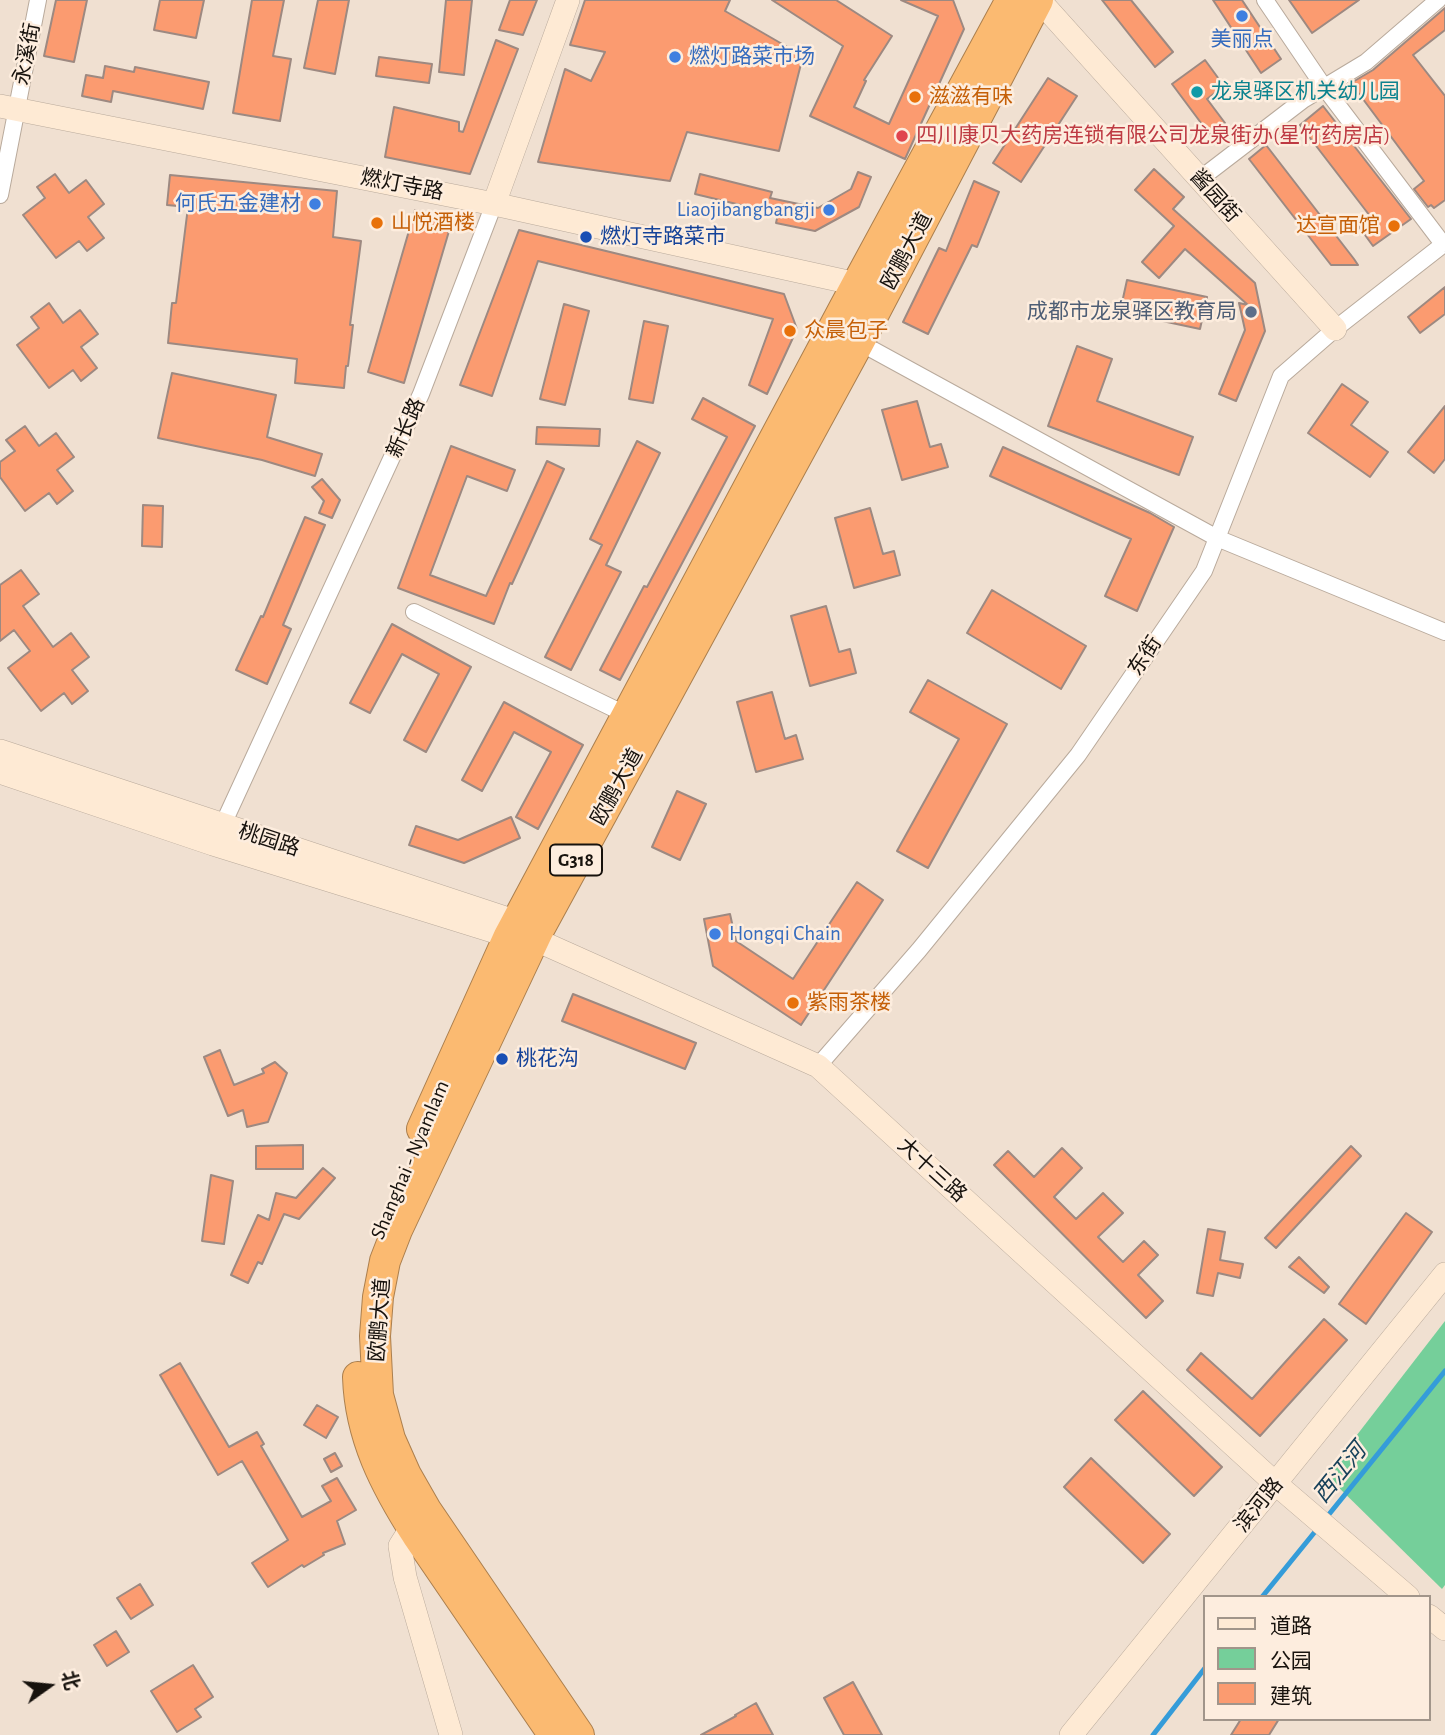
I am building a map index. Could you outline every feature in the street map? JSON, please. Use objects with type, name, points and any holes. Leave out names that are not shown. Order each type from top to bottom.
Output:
[{"type":"highway","name":"欧鹏大道","points":[[871,289],[1011,0]]},
{"type":"highway","name":"欧鹏大道","points":[[526,935],[871,289],[1039,0]]},
{"type":"highway","name":"欧鹏大道","points":[[579,1735],[426,1510],[406,1475],[390,1439],[378,1395],[375,1336],[378,1297],[385,1261],[397,1230],[526,935],[627,715],[846,336]]},
{"type":"highway","name":"Shanghai - Nyamlam","points":[[526,935],[385,1212],[365,1272],[359,1307],[357,1364],[364,1428],[379,1467],[398,1504],[554,1735]]},
{"type":"street","name":"永溪街","points":[[0,195],[8,107],[38,0]]},
{"type":"street","name":"新长路","points":[[219,835],[421,394],[568,0]]},
{"type":"street","name":"酱园街","points":[[1039,0],[1335,329]]},
{"type":"street","points":[[1265,0],[1324,87],[1444,243]]},
{"type":"street","points":[[1200,179],[1303,100],[1366,62],[1438,0]]},
{"type":"street","name":"燃灯寺路","points":[[8,107],[494,204],[871,289]]},
{"type":"street","name":"东街","points":[[818,1066],[919,950],[1078,755],[1204,570],[1281,376],[1335,329],[1444,243]]},
{"type":"street","points":[[846,336],[1217,538],[1445,632]]},
{"type":"street","points":[[414,612],[627,715]]},
{"type":"street","name":"桃园路","points":[[0,751],[219,835],[526,935]]},
{"type":"street","points":[[0,772],[219,835]]},
{"type":"street","name":"大十三路","points":[[526,935],[818,1066],[1276,1484],[1407,1595]]},
{"type":"street","name":"滨河路","points":[[1071,1735],[1445,1274]]},
{"type":"street","points":[[412,1527],[400,1546],[405,1577],[451,1735]]},
{"type":"green space","points":[[1445,1321],[1445,1585],[1442,1589],[1326,1475]]},
{"type":"building","points":[[56,0],[87,0],[74,62],[44,56]]},
{"type":"building","points":[[160,0],[204,0],[196,38],[154,30]]},
{"type":"building","points":[[252,0],[284,0],[273,56],[291,59],[280,121],[233,113]]},
{"type":"building","points":[[318,0],[349,0],[335,74],[304,68]]},
{"type":"building","points":[[446,0],[472,0],[464,75],[439,72]]},
{"type":"building","points":[[510,0],[537,0],[523,35],[499,30]]},
{"type":"building","points":[[585,0],[730,0],[725,11],[803,56],[779,151],[687,132],[670,181],[538,162],[565,69],[591,81],[605,52],[570,45]]},
{"type":"building","points":[[772,0],[836,0],[892,36],[864,80],[866,81],[854,107],[889,124],[938,16],[901,0],[953,0],[964,29],[905,159],[810,116],[843,46]]},
{"type":"building","points":[[1102,0],[1131,0],[1173,52],[1155,67]]},
{"type":"building","points":[[1213,0],[1242,0],[1281,59],[1261,73]]},
{"type":"building","points":[[1289,0],[1359,0],[1312,33]]},
{"type":"building","points":[[1445,8],[1445,30],[1413,55],[1445,96],[1445,200],[1434,208],[1431,205],[1428,207],[1414,189],[1424,181],[1351,83],[1373,70]]},
{"type":"building","points":[[496,40],[518,49],[470,174],[385,157],[394,107],[459,122],[459,131],[463,132]]},
{"type":"building","points":[[379,57],[432,64],[429,83],[376,76]]},
{"type":"building","name":"龙泉驿区机关幼儿园","points":[[1205,60],[1224,86],[1207,99],[1225,123],[1210,135],[1172,84]]},
{"type":"building","points":[[105,66],[134,72],[135,67],[209,82],[203,109],[113,91],[111,102],[82,96],[86,75],[103,78]]},
{"type":"building","points":[[1048,78],[1077,96],[1021,182],[993,163]]},
{"type":"building","points":[[1323,106],[1411,219],[1373,246],[1357,224],[1370,216],[1300,125]]},
{"type":"building","points":[[1266,145],[1358,265],[1331,265],[1249,159]]},
{"type":"building","name":"成都市龙泉驿区教育局","points":[[1154,169],[1184,197],[1173,209],[1255,283],[1265,331],[1236,401],[1219,394],[1245,330],[1239,303],[1248,305],[1185,249],[1159,278],[1142,262],[1174,226],[1135,190]]},
{"type":"building","points":[[858,172],[871,177],[859,207],[815,231],[776,223],[778,214],[695,194],[700,174],[772,192],[770,198],[818,208],[851,189]]},
{"type":"building","points":[[55,174],[69,193],[86,180],[104,204],[88,217],[104,238],[87,251],[79,241],[56,258],[23,215],[45,198],[37,187]]},
{"type":"building","points":[[170,175],[337,191],[333,237],[361,241],[344,388],[295,383],[297,359],[168,343],[188,207],[167,205]]},
{"type":"building","points":[[974,181],[999,192],[977,247],[972,245],[928,334],[903,322],[939,248],[946,251]]},
{"type":"building","points":[[415,210],[452,221],[404,383],[368,372]]},
{"type":"building","points":[[519,230],[784,294],[797,329],[767,394],[749,385],[773,319],[538,261],[492,396],[460,385]]},
{"type":"building","points":[[1127,280],[1207,297],[1200,329],[1120,312]]},
{"type":"building","points":[[1445,287],[1445,314],[1420,333],[1408,317]]},
{"type":"building","points":[[49,303],[63,323],[80,310],[98,334],[81,347],[97,368],[81,381],[73,370],[49,388],[17,345],[39,328],[31,317]]},
{"type":"building","points":[[564,304],[589,311],[565,405],[540,399]]},
{"type":"building","points":[[644,321],[668,326],[653,403],[629,399]]},
{"type":"building","points":[[1077,346],[1112,359],[1097,401],[1193,437],[1179,475],[1048,426]]},
{"type":"building","points":[[172,373],[276,395],[267,437],[322,454],[315,476],[262,460],[158,438]]},
{"type":"building","points":[[1342,384],[1368,402],[1351,425],[1388,452],[1370,477],[1308,433]]},
{"type":"building","points":[[703,398],[755,426],[620,680],[600,670],[727,437],[692,419]]},
{"type":"building","points":[[917,401],[930,447],[941,444],[948,467],[902,480],[882,410]]},
{"type":"building","points":[[1445,406],[1445,459],[1434,473],[1408,452]]},
{"type":"building","points":[[25,426],[39,446],[56,433],[74,457],[57,470],[73,491],[57,504],[49,493],[25,511],[0,477],[0,462],[15,451],[6,440]]},
{"type":"building","points":[[537,427],[600,429],[599,446],[536,444]]},
{"type":"building","points":[[637,441],[660,453],[606,565],[621,572],[571,670],[545,657],[602,545],[590,539]]},
{"type":"building","points":[[451,446],[515,470],[507,491],[467,476],[430,575],[486,596],[547,461],[564,469],[512,584],[510,583],[494,624],[398,588]]},
{"type":"building","points":[[1003,447],[1150,513],[1174,527],[1137,611],[1105,596],[1131,539],[990,476]]},
{"type":"building","points":[[322,479],[340,500],[332,518],[319,513],[324,501],[312,487]]},
{"type":"building","points":[[143,505],[163,506],[162,547],[142,546]]},
{"type":"building","points":[[870,508],[883,554],[894,551],[900,575],[854,588],[835,518]]},
{"type":"building","points":[[305,517],[325,525],[283,625],[291,629],[267,684],[236,670],[261,616],[263,617]]},
{"type":"building","points":[[21,570],[39,594],[23,606],[53,647],[71,633],[89,657],[72,670],[88,691],[72,704],[64,693],[41,711],[8,668],[30,651],[14,630],[0,641],[0,585]]},
{"type":"building","points":[[992,590],[1086,646],[1061,689],[967,633]]},
{"type":"building","points":[[826,606],[839,652],[850,649],[856,673],[810,686],[791,616]]},
{"type":"building","points":[[392,624],[471,667],[426,752],[404,740],[439,674],[402,654],[370,713],[350,703]]},
{"type":"building","points":[[928,680],[1007,724],[928,868],[897,851],[959,739],[910,712]]},
{"type":"building","points":[[772,692],[785,739],[796,735],[803,759],[756,772],[737,702]]},
{"type":"building","points":[[504,702],[583,745],[538,829],[516,817],[551,752],[514,732],[482,791],[462,780]]},
{"type":"building","points":[[677,791],[706,804],[680,860],[652,847]]},
{"type":"building","points":[[511,817],[520,838],[464,863],[409,845],[416,826],[458,840]]},
{"type":"building","points":[[857,882],[883,900],[801,1025],[713,966],[704,919],[730,914],[736,941],[793,979]]},
{"type":"building","points":[[573,994],[696,1043],[685,1069],[562,1021]]},
{"type":"building","points":[[220,1050],[234,1085],[264,1073],[262,1069],[275,1062],[287,1073],[268,1122],[247,1127],[243,1110],[228,1116],[204,1057]]},
{"type":"building","points":[[303,1145],[303,1169],[256,1169],[256,1146]]},
{"type":"building","points":[[1351,1146],[1361,1156],[1276,1248],[1265,1238]]},
{"type":"building","points":[[1062,1148],[1082,1168],[1054,1197],[1076,1219],[1103,1193],[1123,1213],[1098,1237],[1123,1262],[1144,1241],[1158,1255],[1138,1275],[1163,1301],[1146,1318],[994,1165],[1008,1151],[1034,1177]]},
{"type":"building","points":[[323,1168],[335,1178],[299,1219],[284,1214],[262,1264],[258,1262],[248,1283],[231,1275],[258,1215],[269,1220],[276,1193],[296,1198]]},
{"type":"building","points":[[211,1175],[233,1181],[224,1244],[202,1241]]},
{"type":"building","points":[[1406,1213],[1432,1232],[1366,1324],[1339,1304]]},
{"type":"building","points":[[1208,1229],[1225,1232],[1220,1260],[1243,1264],[1240,1278],[1218,1273],[1213,1296],[1197,1293]]},
{"type":"building","points":[[1299,1257],[1329,1287],[1324,1293],[1289,1267]]},
{"type":"building","points":[[1324,1319],[1347,1340],[1260,1436],[1187,1370],[1201,1353],[1252,1399]]},
{"type":"building","points":[[180,1363],[229,1447],[257,1432],[264,1444],[261,1446],[302,1517],[331,1501],[322,1486],[337,1478],[356,1510],[337,1521],[345,1544],[323,1553],[324,1555],[304,1567],[302,1565],[268,1587],[252,1563],[288,1540],[242,1461],[218,1475],[160,1375]]},
{"type":"building","points":[[1143,1391],[1222,1467],[1194,1496],[1115,1420]]},
{"type":"building","points":[[317,1405],[338,1417],[326,1438],[304,1425]]},
{"type":"building","points":[[335,1453],[342,1466],[331,1472],[324,1459]]},
{"type":"building","points":[[1091,1458],[1170,1534],[1143,1563],[1064,1487]]},
{"type":"building","points":[[140,1584],[153,1605],[131,1619],[117,1598]]},
{"type":"building","points":[[116,1631],[129,1652],[107,1666],[94,1645]]},
{"type":"building","points":[[193,1665],[213,1697],[195,1709],[201,1717],[177,1732],[151,1691]]},
{"type":"building","points":[[853,1682],[882,1735],[844,1735],[824,1698]]},
{"type":"building","points":[[756,1703],[773,1735],[701,1735],[736,1716]]},
{"type":"building","points":[[1240,1721],[1278,1721],[1269,1735],[1231,1735]]},
{"type":"waterway","name":"西江河","points":[[1326,1518],[1445,1371]]},
{"type":"waterway","name":"西江河","points":[[1264,1595],[1318,1528]]},
{"type":"waterway","name":"西江河","points":[[1153,1735],[1204,1669]]},
{"type":"place","name":"美丽点","points":[[1242,16]]},
{"type":"place","name":"燃灯路菜市场","points":[[675,57]]},
{"type":"place","name":"龙泉驿区机关幼儿园","points":[[1197,92]]},
{"type":"place","name":"滋滋有味","points":[[915,97]]},
{"type":"place","name":"四川康贝大药房连锁有限公司龙泉街办(星竹药房店)","points":[[902,136]]},
{"type":"place","name":"何氏五金建材","points":[[315,204]]},
{"type":"place","name":"Liaojibangbangji","points":[[829,210]]},
{"type":"place","name":"山悦酒楼","points":[[377,223]]},
{"type":"place","name":"达宣面馆","points":[[1394,226]]},
{"type":"place","name":"燃灯寺路菜市","points":[[586,237]]},
{"type":"place","name":"成都市龙泉驿区教育局","points":[[1251,312]]},
{"type":"place","name":"众晨包子","points":[[790,331]]},
{"type":"place","name":"Hongqi Chain","points":[[715,934]]},
{"type":"place","name":"紫雨茶楼","points":[[793,1003]]},
{"type":"place","name":"桃花沟","points":[[502,1059]]}]
